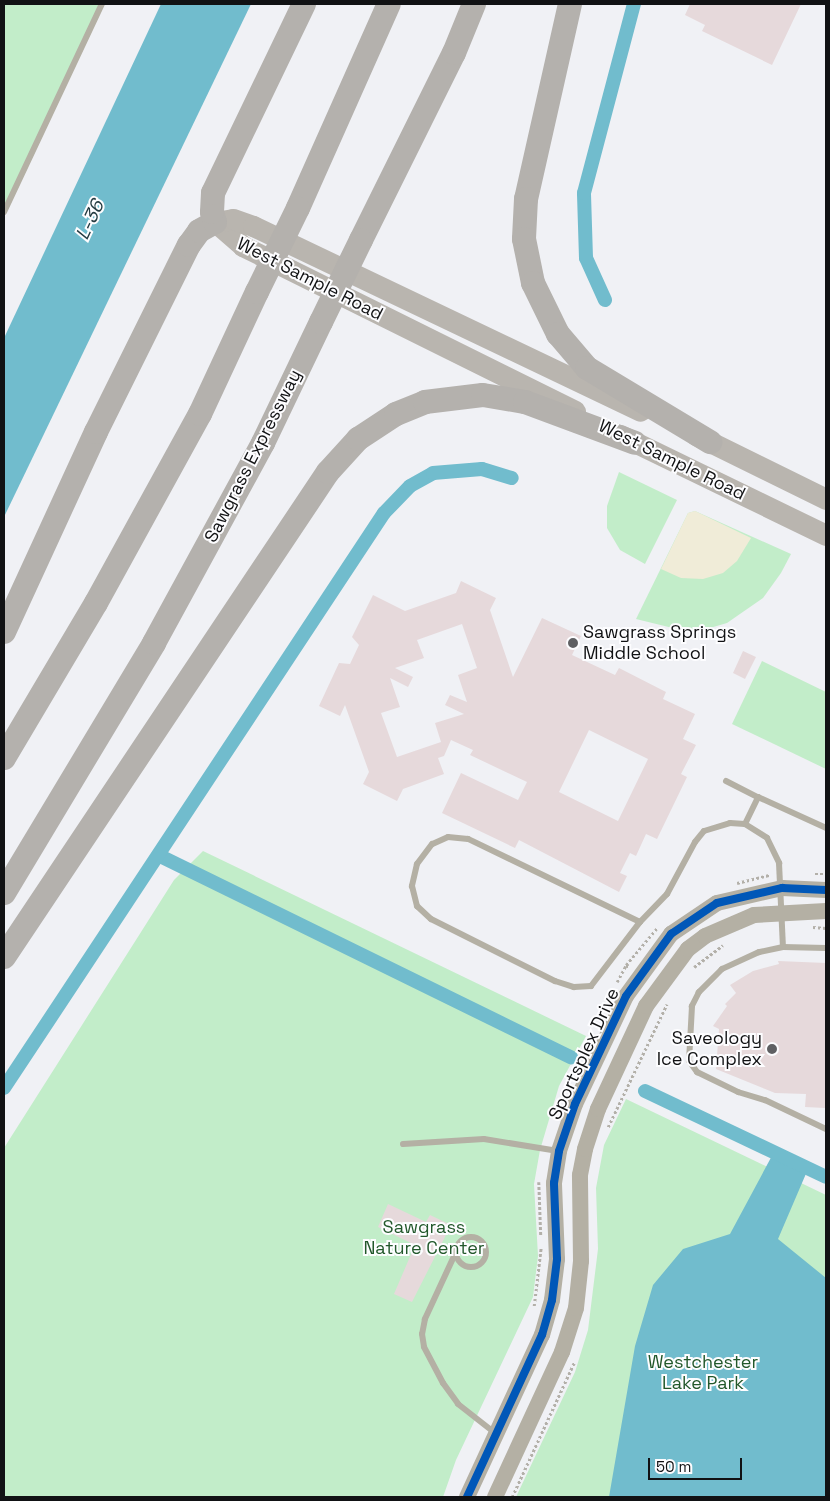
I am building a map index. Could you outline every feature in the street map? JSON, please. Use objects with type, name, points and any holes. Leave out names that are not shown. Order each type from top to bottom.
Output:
[{"type":"highway","points":[[4,632],[96,432],[189,245],[199,231],[215,222],[212,212],[213,193],[304,4]]},
{"type":"highway","points":[[4,758],[96,603],[200,414],[298,208],[389,4]]},
{"type":"highway","name":"Sawgrass Expressway","points":[[4,893],[154,643],[262,443],[454,53],[474,4]]},
{"type":"highway","points":[[570,4],[526,199],[524,239],[533,283],[558,334],[588,368],[710,442]]},
{"type":"highway","points":[[4,957],[328,472],[358,438],[410,407],[469,394],[525,402],[635,443]]},
{"type":"main road","name":"West Sample Road","points":[[215,222],[233,219],[253,226],[710,442],[826,499]]},
{"type":"main road","name":"West Sample Road","points":[[215,222],[243,246],[635,443],[826,535]]},
{"type":"street","name":"Sportsplex Drive","points":[[467,1497],[542,1335],[552,1300],[557,1259],[554,1183],[561,1146],[575,1104],[626,996],[671,934],[717,903],[782,888],[826,890]]},
{"type":"street","name":"Sportsplex Drive","points":[[495,1497],[562,1352],[576,1308],[581,1262],[580,1175],[585,1149],[598,1109],[646,1006],[688,949],[729,923],[754,915],[826,911]]},
{"type":"street","points":[[671,934],[688,949]]},
{"type":"street","points":[[561,1146],[585,1149]]},
{"type":"lane","points":[[4,212],[102,4]]},
{"type":"lane","points":[[726,781],[826,828]]},
{"type":"lane","points":[[745,824],[758,797]]},
{"type":"lane","points":[[640,922],[468,839],[448,836],[432,844],[417,864],[412,886],[417,906],[431,919],[554,981],[574,987],[591,986],[640,922],[667,894],[694,842],[704,831],[730,823],[745,824],[767,838],[775,852],[782,888],[783,947]]},
{"type":"lane","points":[[826,948],[783,947],[738,959],[722,969],[699,992],[692,1006],[689,1061],[697,1072],[738,1092],[765,1100],[826,1129]]},
{"type":"lane","points":[[403,1144],[484,1139],[561,1146]]},
{"type":"lane","points":[[455,1254],[464,1266],[474,1267],[483,1261],[486,1252],[479,1239],[470,1237],[460,1240],[425,1319],[422,1334],[424,1347],[443,1383],[458,1404],[496,1434]]},
{"type":"path","points":[[809,927],[826,928]]},
{"type":"path","points":[[688,972],[729,941]]},
{"type":"green space","points":[[4,4],[102,4],[4,212]]},
{"type":"green space","points":[[619,472],[677,500],[645,564],[620,550],[607,528],[607,506]]},
{"type":"green space","points":[[695,511],[791,554],[781,573],[763,598],[727,623],[693,633],[636,619],[688,513]]},
{"type":"green space","points":[[762,661],[826,692],[826,769],[732,724]]},
{"type":"green space","name":"Sawgrass Nature Center","points":[[203,851],[586,1036],[559,1086],[540,1150],[534,1184],[538,1256],[533,1297],[456,1460],[443,1497],[4,1497],[4,1148],[174,880]]},
{"type":"green space","name":"Westchester Lake Park","points":[[626,1099],[826,1195],[826,1497],[516,1497],[575,1372],[588,1330],[598,1249],[596,1188],[604,1145]]},
{"type":"sand","points":[[695,511],[751,538],[737,561],[723,573],[703,579],[681,578],[661,569],[688,513]]},
{"type":"water","name":"L-36","points":[[161,4],[251,4],[4,517],[4,338]]},
{"type":"water","points":[[774,1152],[808,1169],[778,1239],[826,1278],[826,1497],[609,1497],[635,1346],[653,1285],[683,1249],[730,1234]]},
{"type":"building","points":[[690,4],[801,4],[772,65],[702,31],[705,25],[685,15]]},
{"type":"building","points":[[461,581],[496,598],[490,610],[513,677],[542,618],[581,636],[572,655],[615,675],[619,668],[666,692],[663,699],[695,714],[683,739],[696,745],[681,774],[687,777],[657,839],[646,834],[636,856],[630,853],[620,873],[627,876],[619,892],[519,840],[515,848],[442,813],[461,773],[518,800],[527,782],[470,755],[473,750],[451,740],[444,756],[438,758],[444,774],[403,789],[397,801],[363,784],[369,772],[345,705],[340,716],[319,706],[339,663],[350,664],[359,645],[352,637],[373,595],[405,611],[456,593]],"holes":[[[462,624],[477,668],[458,675],[467,702],[450,695],[445,705],[464,714],[435,723],[441,742],[397,757],[381,713],[400,707],[390,678],[408,687],[413,677],[395,668],[424,658],[417,640]],[[589,730],[648,759],[618,821],[559,792]]]},
{"type":"building","points":[[743,651],[756,657],[745,679],[733,673]]},
{"type":"building","name":"Saveology Ice Complex","points":[[778,961],[826,963],[825,1108],[805,1107],[806,1094],[775,1093],[716,1069],[719,1029],[713,1026],[727,1006],[725,1004],[736,993],[730,985],[753,971],[779,964]]},
{"type":"building","points":[[388,1204],[426,1222],[430,1215],[451,1225],[412,1302],[394,1294],[415,1245],[378,1227]]},
{"type":"waterway","points":[[605,300],[586,258],[584,193],[634,4]]},
{"type":"waterway","points":[[4,1088],[384,513],[410,486],[433,473],[482,469],[512,478]]},
{"type":"waterway","points":[[160,856],[571,1057]]},
{"type":"waterway","points":[[645,1091],[826,1177]]},
{"type":"cycle path","points":[[467,1497],[542,1335],[552,1300],[557,1259],[554,1183],[559,1151],[575,1104],[626,996],[671,934],[717,903],[782,888],[826,890]]},
{"type":"place","name":"Sawgrass Springs Middle School","points":[[573,643]]},
{"type":"place","name":"Saveology Ice Complex","points":[[772,1049]]}]
